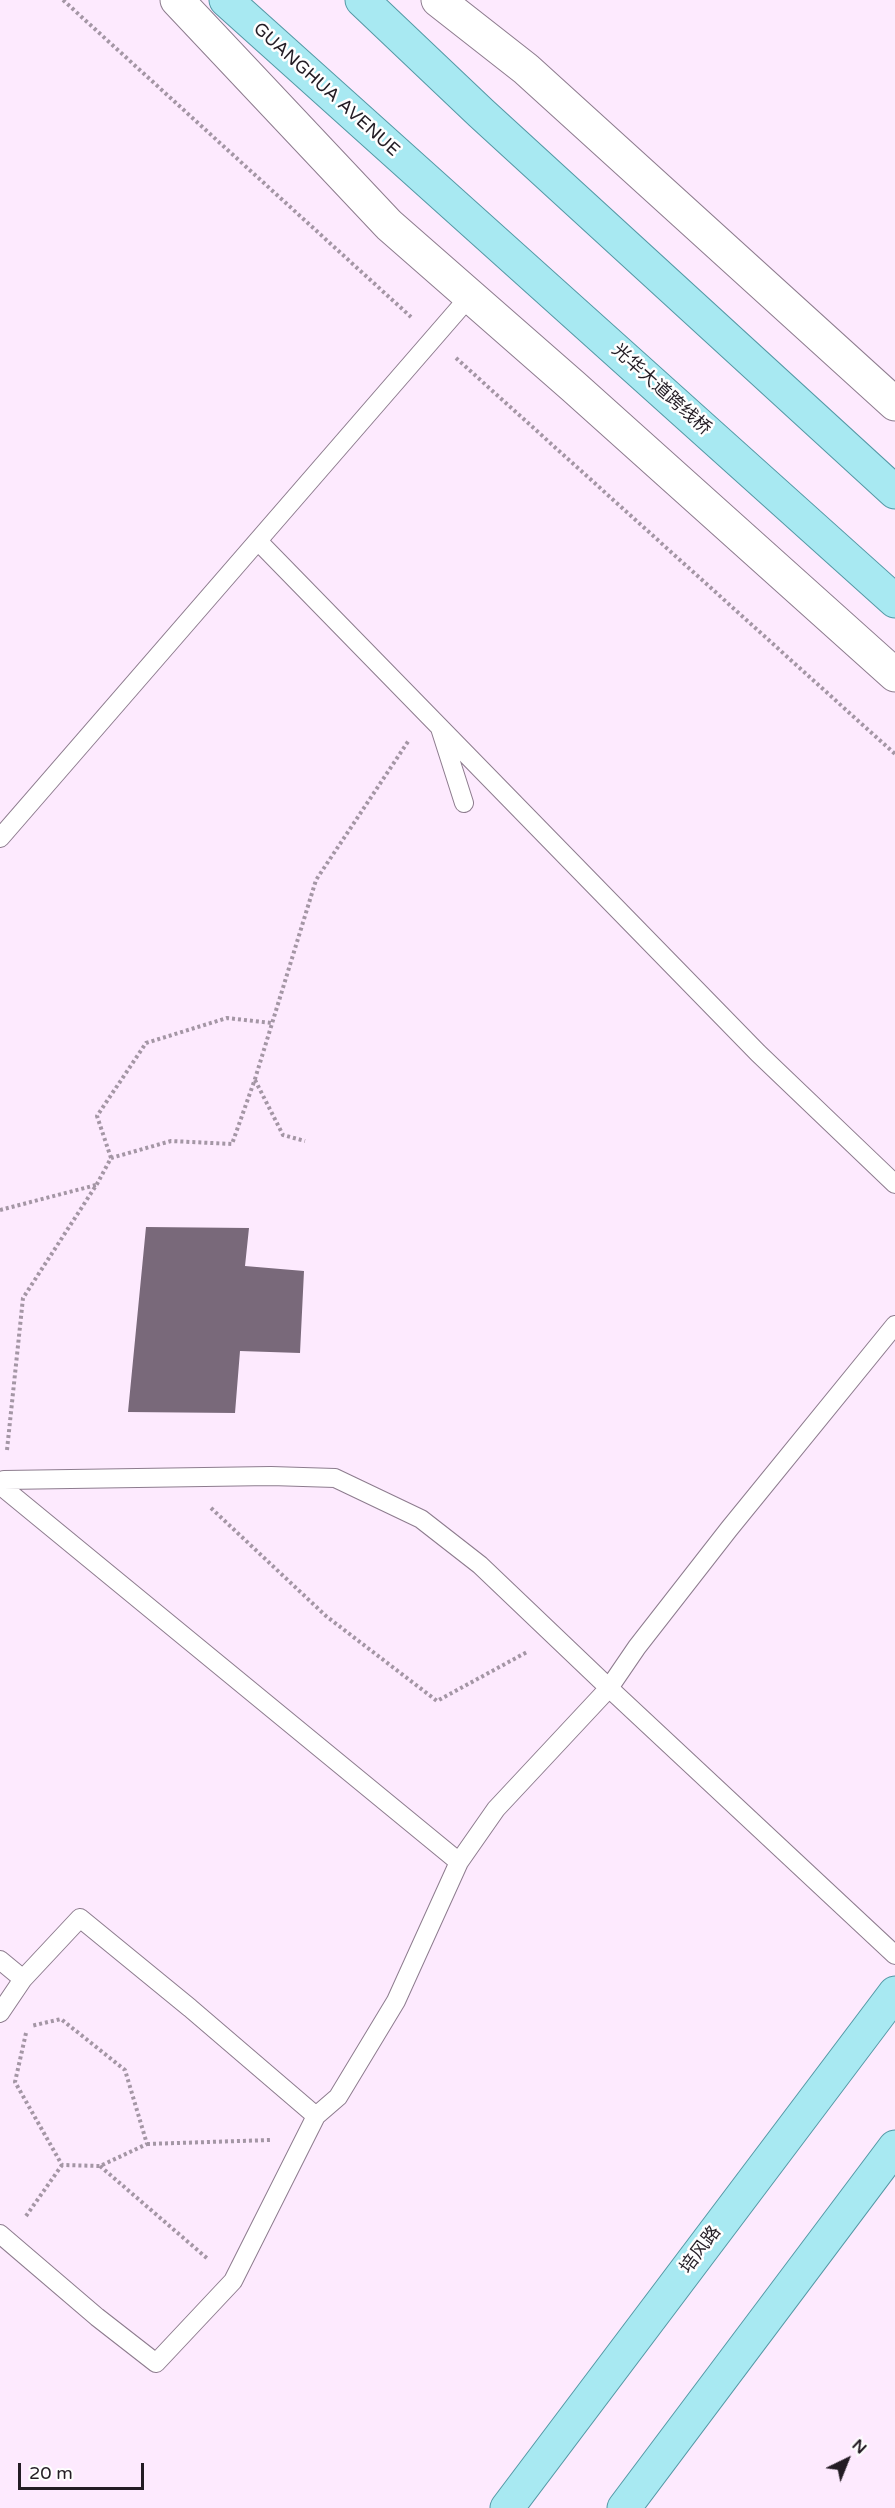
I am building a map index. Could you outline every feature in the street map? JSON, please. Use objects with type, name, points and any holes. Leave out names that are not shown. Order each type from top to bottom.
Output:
[{"type":"main road","points":[[177,0],[389,225],[895,675]]},
{"type":"main road","name":"GUANGHUA AVENUE","points":[[226,0],[427,180]]},
{"type":"main road","points":[[362,0],[481,113],[895,492]]},
{"type":"main road","points":[[438,0],[526,69],[895,404]]},
{"type":"main road","name":"光华大道跨线桥","points":[[427,180],[895,601]]},
{"type":"main road","name":"培风路","points":[[507,2508],[895,1993]]},
{"type":"main road","points":[[624,2508],[895,2147]]},
{"type":"lane","points":[[0,838],[470,296]]},
{"type":"lane","points":[[258,541],[758,1053],[895,1184]]},
{"type":"lane","points":[[433,718],[464,803]]},
{"type":"lane","points":[[4,2237],[97,2317],[156,2363],[233,2281],[315,2116],[338,2097],[396,2001],[459,1862],[496,1809],[609,1688],[637,1647],[729,1529],[895,1325]]},
{"type":"lane","points":[[1,1484],[177,1477],[335,1478],[421,1519],[480,1565],[554,1638],[895,1955]]},
{"type":"lane","points":[[1,1484],[459,1862]]},
{"type":"lane","points":[[0,2013],[22,1979],[80,1918],[190,2008],[315,2116]]},
{"type":"lane","points":[[0,1960],[22,1979]]},
{"type":"path","points":[[63,0],[895,754]]},
{"type":"path","points":[[111,1158],[171,1142],[232,1144],[255,1079],[316,880],[433,718]]},
{"type":"path","points":[[1,1484],[23,1298],[97,1184],[111,1158],[97,1116],[146,1043],[227,1018],[272,1023]]},
{"type":"path","points":[[255,1079],[283,1135],[305,1141]]},
{"type":"path","points":[[0,1210],[97,1184]]},
{"type":"path","points":[[177,1477],[326,1616],[437,1701],[554,1638]]},
{"type":"path","points":[[62,2165],[15,2082],[27,2027],[61,2019],[125,2070],[147,2144]]},
{"type":"path","points":[[62,2165],[100,2166],[147,2144],[304,2139]]},
{"type":"path","points":[[4,2237],[62,2165]]},
{"type":"path","points":[[100,2166],[233,2281]]},
{"type":"building","points":[[146,1227],[249,1228],[245,1266],[304,1271],[300,1353],[240,1351],[235,1413],[128,1412]]}]
